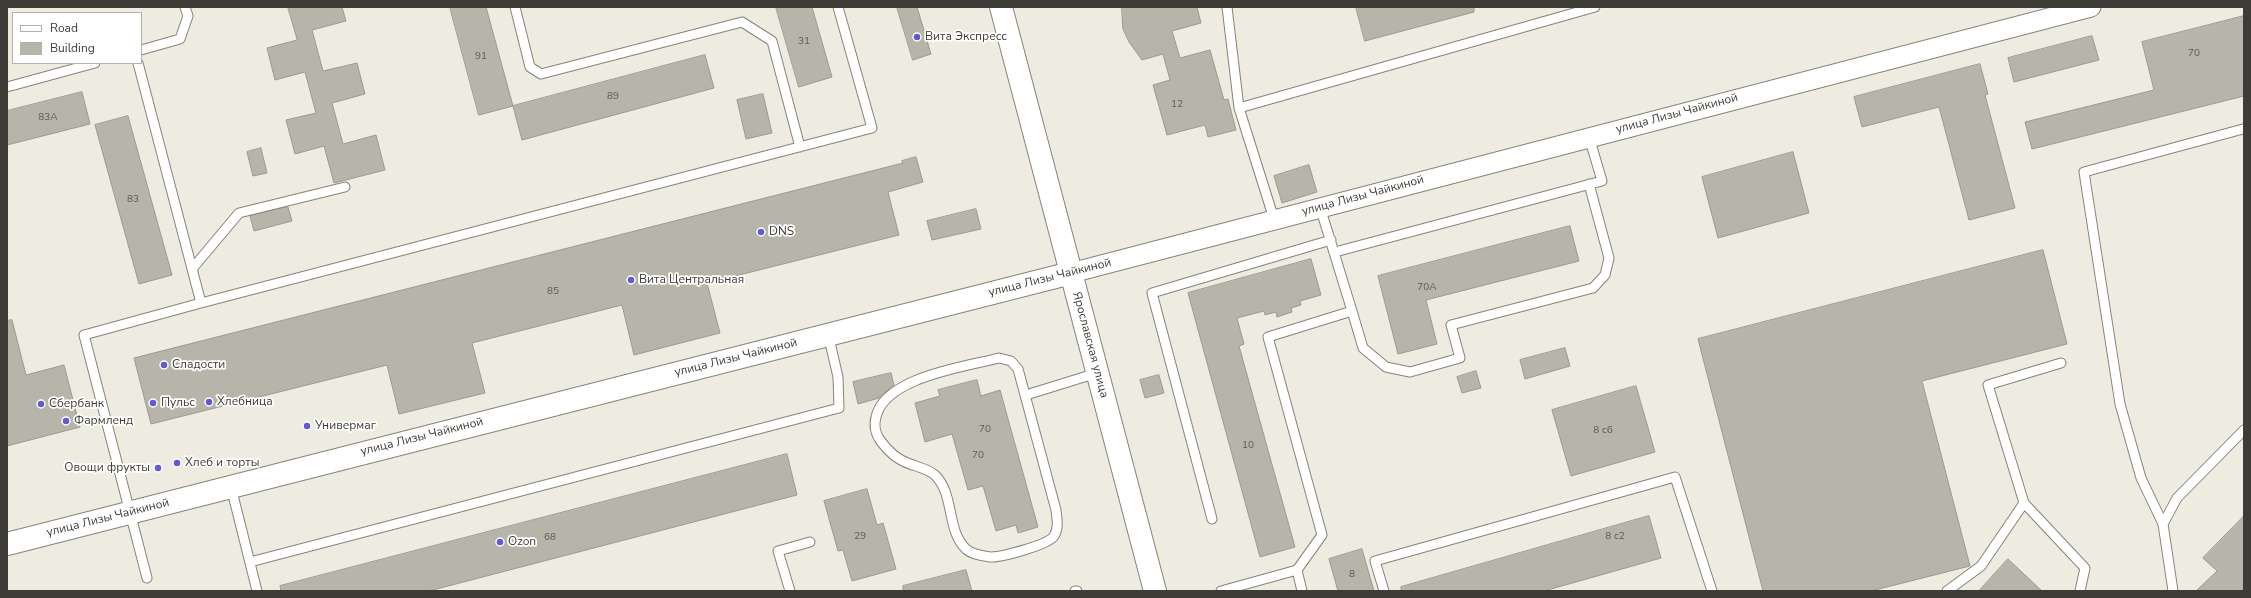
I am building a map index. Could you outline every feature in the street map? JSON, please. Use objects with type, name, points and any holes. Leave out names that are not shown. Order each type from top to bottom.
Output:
[{"type":"main road","name":"Ярославская улица","points":[[1001,7],[1155,591]]},
{"type":"main road","name":"улица Лизы Чайкиной","points":[[7,544],[1071,273]]},
{"type":"street","name":"улица Лизы Чайкиной","points":[[1071,273],[2091,7]]},
{"type":"lane","points":[[142,50],[180,39],[188,16],[185,7]]},
{"type":"lane","points":[[515,7],[530,67],[541,74],[742,22],[772,42],[800,147]]},
{"type":"lane","points":[[147,578],[84,335],[201,303],[872,128],[838,7]]},
{"type":"lane","points":[[1227,7],[1239,108],[1274,219]]},
{"type":"lane","points":[[1239,108],[1595,7]]},
{"type":"lane","points":[[7,87],[91,64]]},
{"type":"lane","points":[[138,64],[201,303]]},
{"type":"lane","points":[[2173,591],[2164,524],[2141,478],[2120,404],[2084,172],[2243,128]]},
{"type":"lane","points":[[1335,252],[1602,181],[1589,137]]},
{"type":"lane","points":[[1320,207],[1335,252],[1363,348],[1386,367],[1410,372],[1460,358],[1451,325],[1594,288],[1605,275],[1609,258],[1589,184]]},
{"type":"lane","points":[[192,269],[239,213],[345,186]]},
{"type":"lane","points":[[1212,518],[1152,293],[1331,240]]},
{"type":"lane","points":[[1221,591],[1297,570],[1322,535],[1268,337],[1352,311]]},
{"type":"lane","points":[[250,562],[839,408],[838,377],[828,334]]},
{"type":"lane","points":[[999,358],[1011,360],[1018,369],[1026,395],[1056,510],[1058,526],[1053,538],[1043,544],[993,557],[979,555],[966,550],[957,535],[946,491],[934,474],[895,457],[879,439],[874,425],[878,410],[892,393],[916,380],[999,358]]},
{"type":"lane","points":[[2061,363],[1988,385],[2024,503],[2085,568],[2080,591]]},
{"type":"lane","points":[[1026,395],[1097,373]]},
{"type":"lane","points":[[2164,524],[2177,498],[2244,430]]},
{"type":"lane","points":[[1384,591],[1375,561],[1675,478],[1712,591]]},
{"type":"lane","points":[[230,486],[257,591]]},
{"type":"lane","points":[[1947,591],[1981,566],[2024,503]]},
{"type":"lane","points":[[790,591],[778,551],[810,542]]},
{"type":"lane","points":[[1297,570],[1302,591]]},
{"type":"building","points":[[288,7],[342,7],[346,21],[312,30],[323,71],[357,63],[365,94],[332,103],[343,144],[376,135],[385,170],[334,183],[324,146],[295,154],[286,120],[316,113],[305,72],[275,80],[267,48],[297,40]]},
{"type":"building","points":[[450,7],[486,7],[513,106],[479,115]]},
{"type":"building","points":[[776,7],[812,7],[832,77],[799,87]]},
{"type":"building","points":[[897,7],[917,7],[931,54],[913,60]]},
{"type":"building","points":[[1122,7],[1197,7],[1201,23],[1172,31],[1180,58],[1210,50],[1224,100],[1228,99],[1236,130],[1208,137],[1205,125],[1167,135],[1153,85],[1170,80],[1163,54],[1142,60],[1129,42],[1123,29]]},
{"type":"building","points":[[1356,7],[1474,7],[1474,12],[1365,41]]},
{"type":"building","points":[[2244,16],[2244,96],[2032,149],[2025,122],[2154,90],[2142,42]]},
{"type":"building","points":[[2092,36],[2099,60],[2014,82],[2008,58]]},
{"type":"building","points":[[705,55],[714,88],[522,140],[513,106]]},
{"type":"building","points":[[1980,64],[1988,94],[1985,95],[2015,208],[1969,220],[1939,107],[1862,127],[1854,97]]},
{"type":"building","points":[[82,92],[90,124],[7,145],[7,111]]},
{"type":"building","points":[[763,94],[772,133],[746,139],[737,100]]},
{"type":"building","points":[[128,116],[172,275],[139,284],[95,125]]},
{"type":"building","points":[[261,148],[267,173],[253,176],[247,152]]},
{"type":"building","points":[[1793,152],[1809,213],[1718,238],[1702,177]]},
{"type":"building","points":[[916,157],[923,182],[888,192],[899,235],[707,283],[720,333],[634,355],[622,305],[472,343],[485,393],[399,414],[387,365],[151,424],[134,358],[903,163],[902,161]]},
{"type":"building","points":[[1309,165],[1317,192],[1282,203],[1274,176]]},
{"type":"building","points":[[288,207],[292,221],[254,231],[250,216]]},
{"type":"building","points":[[976,209],[981,229],[932,240],[927,221]]},
{"type":"building","points":[[1570,226],[1579,261],[1426,300],[1437,344],[1398,354],[1378,276]]},
{"type":"building","points":[[2043,250],[2067,344],[1922,381],[1970,566],[1871,591],[1763,591],[1698,339]]},
{"type":"building","points":[[1311,259],[1321,295],[1300,301],[1301,305],[1291,308],[1292,312],[1277,317],[1276,312],[1265,315],[1264,311],[1237,318],[1244,344],[1239,346],[1295,547],[1260,557],[1188,293]]},
{"type":"building","name":"Сбербанк","points":[[12,320],[26,375],[64,365],[80,427],[7,446],[7,321]]},
{"type":"building","points":[[1565,348],[1570,366],[1525,379],[1520,360]]},
{"type":"building","points":[[1476,371],[1481,388],[1462,393],[1457,377]]},
{"type":"building","points":[[891,373],[894,385],[879,398],[858,404],[853,382]]},
{"type":"building","points":[[1159,375],[1164,393],[1145,398],[1140,380]]},
{"type":"building","points":[[977,380],[981,396],[1000,390],[1038,527],[1018,533],[1016,525],[996,531],[983,486],[968,490],[952,434],[925,442],[915,403],[940,396],[938,390]]},
{"type":"building","points":[[1636,386],[1655,452],[1571,476],[1552,410]]},
{"type":"building","points":[[787,454],[797,495],[429,591],[281,591],[280,586]]},
{"type":"building","points":[[867,489],[877,525],[883,523],[896,569],[852,581],[843,550],[838,551],[824,501]]},
{"type":"building","points":[[1649,516],[1661,558],[1544,591],[1401,591],[1401,587]]},
{"type":"building","points":[[2244,516],[2244,591],[2196,591],[2217,571],[2203,558]]},
{"type":"building","points":[[1362,549],[1374,591],[1338,591],[1329,559]]},
{"type":"building","points":[[2008,559],[2042,591],[1979,591]]},
{"type":"building","points":[[966,570],[972,591],[903,591],[903,586]]},
{"type":"place","name":"Вита Экспресс","points":[[917,37]]},
{"type":"place","name":"DNS","points":[[761,232]]},
{"type":"place","name":"Вита Центральная","points":[[631,280]]},
{"type":"place","name":"Сладости","points":[[164,365]]},
{"type":"place","name":"Хлебница","points":[[209,402]]},
{"type":"place","name":"Пульс","points":[[153,403]]},
{"type":"place","name":"Сбербанк","points":[[41,404]]},
{"type":"place","name":"Фармленд","points":[[66,421]]},
{"type":"place","name":"Универмаг","points":[[307,426]]},
{"type":"place","name":"Хлеб и торты","points":[[177,463]]},
{"type":"place","name":"Овощи фрукты","points":[[158,468]]},
{"type":"place","name":"Ozon","points":[[500,542]]}]
